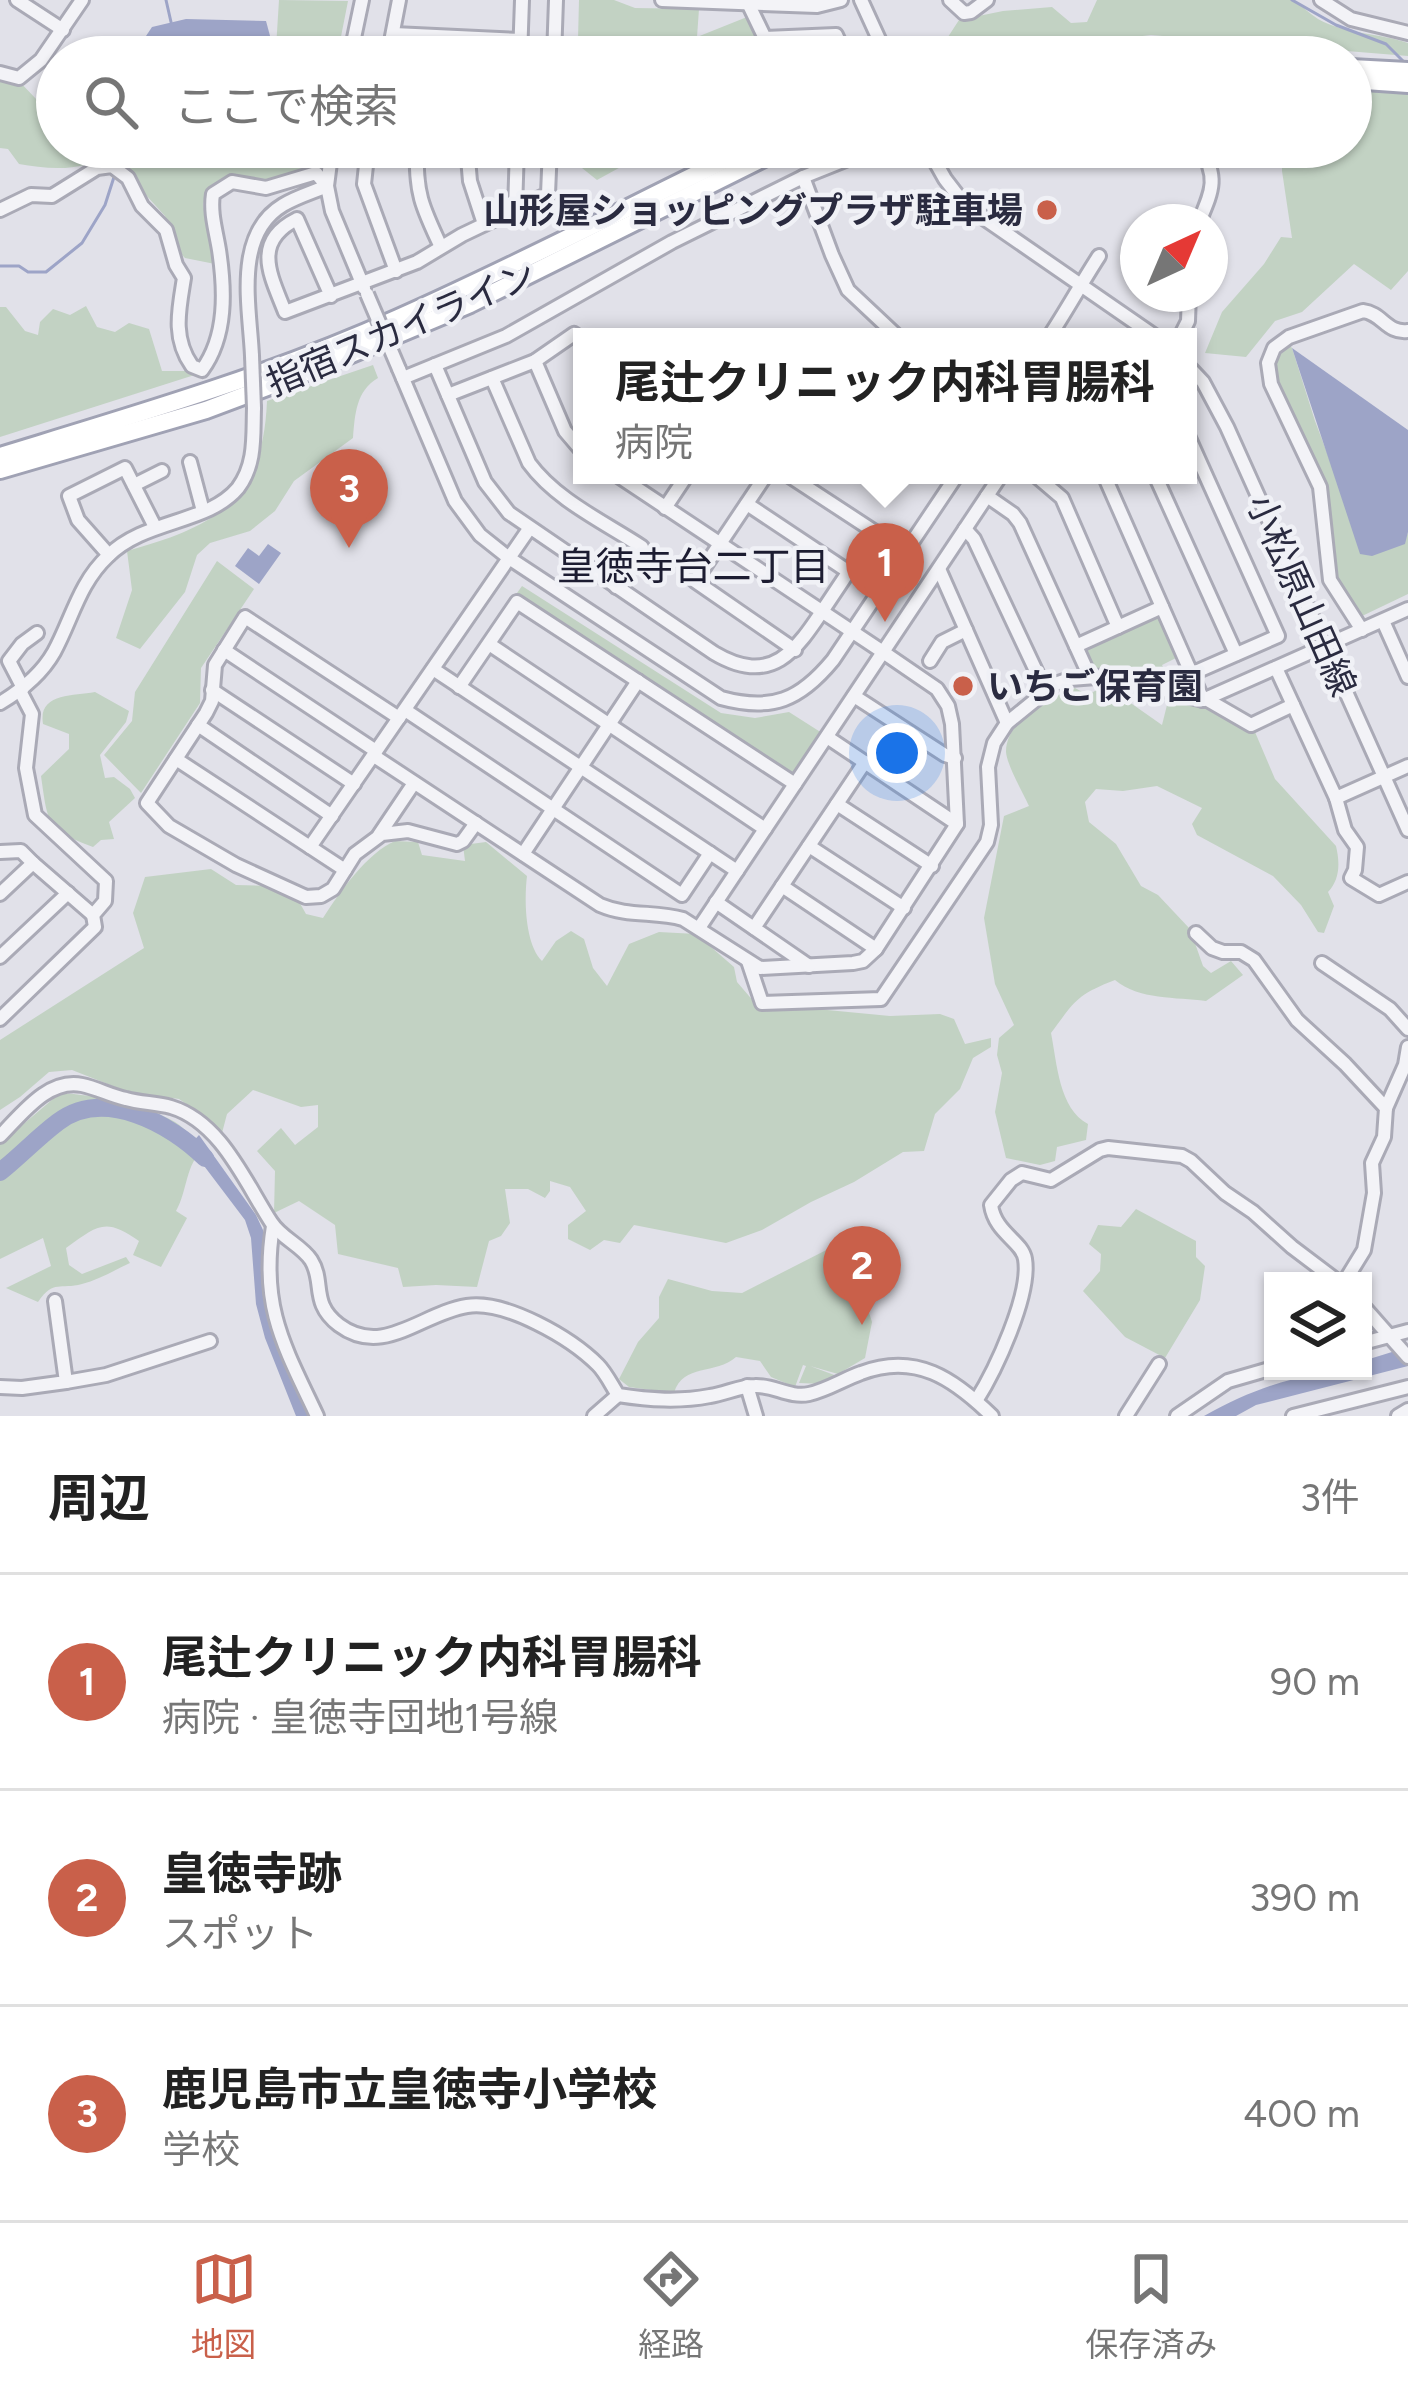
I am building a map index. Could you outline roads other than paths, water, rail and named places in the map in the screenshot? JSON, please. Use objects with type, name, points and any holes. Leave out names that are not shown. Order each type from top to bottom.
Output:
[{"type":"main road","name":"指宿スカイライン","points":[[0,455],[205,393],[395,320],[710,168]]},
{"type":"main road","name":"指宿スカイライン","points":[[0,470],[206,410],[320,367],[470,304],[744,168]]},
{"type":"street","points":[[17,0],[63,30]]},
{"type":"street","points":[[59,36],[82,0]]},
{"type":"street","points":[[354,36],[362,0]]},
{"type":"street","points":[[399,0],[394,34],[436,36]]},
{"type":"street","points":[[521,36],[522,0]]},
{"type":"street","points":[[555,36],[556,0]]},
{"type":"street","points":[[662,0],[818,7],[841,0]]},
{"type":"street","points":[[861,0],[877,36]]},
{"type":"street","points":[[950,0],[964,13],[987,0]]},
{"type":"street","points":[[1322,0],[1352,19],[1408,33]]},
{"type":"street","points":[[748,3],[764,36]]},
{"type":"street","points":[[0,73],[19,78],[36,64]]},
{"type":"street","points":[[0,211],[31,195],[52,196],[97,168]]},
{"type":"street","points":[[116,168],[128,178],[142,206],[166,230],[184,278],[177,324],[182,347],[192,366],[202,370],[223,316],[213,194],[232,182],[266,188],[316,173],[327,186]]},
{"type":"street","points":[[329,168],[332,211],[455,501],[480,535],[721,698],[741,704],[780,702],[818,680],[951,484]]},
{"type":"street","points":[[366,168],[364,184],[396,271]]},
{"type":"street","points":[[416,168],[423,210],[441,247]]},
{"type":"street","points":[[468,168],[484,224]]},
{"type":"street","points":[[515,210],[516,168]]},
{"type":"street","points":[[331,296],[297,219],[286,225],[269,245],[267,266],[285,312],[365,289],[548,194],[549,168]]},
{"type":"street","points":[[401,374],[506,336],[672,242],[826,168]]},
{"type":"street","points":[[939,168],[965,206],[1143,328]]},
{"type":"street","points":[[1206,204],[1210,168]]},
{"type":"street","points":[[803,177],[848,290],[888,328]]},
{"type":"street","points":[[0,703],[21,690],[53,653],[87,578],[109,555],[155,527],[228,499],[250,467],[254,408],[250,249],[263,223],[284,205],[327,186]]},
{"type":"street","points":[[1055,328],[1099,256]]},
{"type":"street","points":[[1362,630],[1330,580],[1320,487],[1271,384],[1268,358],[1289,337],[1363,311],[1371,312],[1390,329],[1408,331]]},
{"type":"street","points":[[448,395],[535,361],[573,340]]},
{"type":"street","points":[[535,361],[573,440]]},
{"type":"street","points":[[435,365],[492,494],[509,513],[734,663],[764,667],[795,650],[875,532],[802,484]]},
{"type":"street","name":"小松原山田線","points":[[1197,376],[1227,427],[1408,830]]},
{"type":"street","points":[[492,378],[537,474],[642,547],[616,587]]},
{"type":"street","points":[[1191,674],[1278,636],[1197,456]]},
{"type":"street","points":[[190,462],[203,511]]},
{"type":"street","points":[[109,555],[78,520],[69,496],[125,468],[155,527]]},
{"type":"street","points":[[134,485],[162,471]]},
{"type":"street","points":[[224,650],[415,783],[612,910],[669,915],[766,969],[863,961],[876,949],[957,824],[951,715],[943,698],[883,652],[630,484]]},
{"type":"street","points":[[665,508],[681,484]]},
{"type":"street","points":[[760,484],[694,581],[795,650]]},
{"type":"street","points":[[699,928],[995,484]]},
{"type":"street","points":[[1046,484],[1062,498],[1118,627]]},
{"type":"street","points":[[1108,484],[1205,699]]},
{"type":"street","points":[[1159,484],[1236,654]]},
{"type":"street","points":[[987,496],[1020,523],[1090,677]]},
{"type":"street","points":[[747,504],[848,572]]},
{"type":"street","points":[[310,848],[529,529]]},
{"type":"street","points":[[965,530],[974,539],[1045,690]]},
{"type":"street","points":[[939,569],[1007,723]]},
{"type":"street","points":[[459,687],[517,602],[794,784]]},
{"type":"street","points":[[1076,646],[1162,607]]},
{"type":"street","points":[[1205,699],[1408,609]]},
{"type":"street","points":[[415,783],[380,835],[359,849],[338,884],[327,893],[306,896],[236,865],[169,826],[146,803],[210,706],[212,670],[245,617],[553,809],[682,896],[710,853]]},
{"type":"street","points":[[1383,621],[1408,677]]},
{"type":"street","points":[[930,661],[942,642],[966,630]]},
{"type":"street","points":[[37,634],[9,661],[32,713],[26,767],[34,814],[106,881],[105,902],[93,915]]},
{"type":"street","points":[[488,644],[765,829]]},
{"type":"street","points":[[1276,668],[1336,798],[1345,830],[1357,847],[1351,878],[1378,895],[1408,882]]},
{"type":"street","points":[[433,669],[737,871]]},
{"type":"street","points":[[748,961],[762,1003],[881,999],[987,842],[989,758],[999,732],[1062,680],[1130,680],[1205,699],[1251,724],[1293,705]]},
{"type":"street","points":[[523,854],[638,682]]},
{"type":"street","points":[[212,690],[355,784]]},
{"type":"street","points":[[854,696],[955,758]]},
{"type":"street","points":[[198,725],[332,816]]},
{"type":"street","points":[[826,736],[957,824]]},
{"type":"street","points":[[176,759],[345,870]]},
{"type":"street","points":[[754,928],[865,762]]},
{"type":"street","points":[[1336,798],[1408,766]]},
{"type":"street","points":[[837,804],[932,866]]},
{"type":"street","points":[[380,835],[408,831],[457,844],[476,823]]},
{"type":"street","points":[[809,846],[904,908]]},
{"type":"street","points":[[0,852],[21,851],[93,915],[95,927],[0,1019]]},
{"type":"street","points":[[0,894],[34,863]]},
{"type":"street","points":[[782,886],[876,949]]},
{"type":"street","points":[[0,957],[68,893]]},
{"type":"street","points":[[716,902],[808,966]]},
{"type":"street","points":[[1196,933],[1212,948],[1241,952],[1254,960],[1297,1020],[1386,1108]]},
{"type":"street","points":[[1322,963],[1390,1010],[1408,1029]]},
{"type":"street","points":[[1348,1272],[1364,1250],[1374,1193],[1372,1163],[1384,1137],[1386,1108],[1408,1047]]},
{"type":"street","points":[[0,1136],[61,1084],[172,1107],[196,1120],[216,1138],[273,1226],[309,1256],[319,1300],[327,1313],[361,1337],[377,1339],[466,1306],[493,1305],[566,1340],[599,1366],[619,1395],[660,1402],[761,1385],[796,1395],[867,1370],[900,1366],[936,1372],[992,1416]]},
{"type":"street","points":[[976,1401],[1018,1316],[1025,1268],[1022,1251],[1000,1230],[991,1205],[1022,1173],[1051,1180],[1108,1148],[1182,1156],[1328,1272]]},
{"type":"street","points":[[273,1226],[271,1302],[277,1328],[317,1416]]},
{"type":"street","points":[[55,1301],[66,1382]]},
{"type":"street","points":[[1372,1316],[1408,1357]]},
{"type":"street","points":[[1372,1341],[1408,1331]]},
{"type":"street","points":[[0,1387],[106,1375],[210,1341]]},
{"type":"street","points":[[1126,1416],[1159,1364]]},
{"type":"street","points":[[1177,1416],[1228,1381],[1264,1371]]},
{"type":"street","points":[[747,1386],[756,1416]]},
{"type":"street","points":[[1293,1416],[1408,1387]]},
{"type":"street","points":[[594,1416],[619,1395]]},
{"type":"street","points":[[1398,1416],[1408,1410]]},
{"type":"water","points":[[186,19],[266,21],[270,36],[146,36],[152,27]]},
{"type":"water","points":[[1292,348],[1408,430],[1405,544],[1372,556],[1360,554]]},
{"type":"water","points":[[268,544],[281,553],[259,584],[235,566],[248,548],[259,556]]},
{"type":"water","points":[[199,1135],[263,1230],[266,1296],[312,1416],[296,1416],[256,1304],[251,1238],[245,1220],[189,1146]]},
{"type":"water","points":[[1408,1347],[1408,1366],[1372,1375],[1372,1358]]},
{"type":"water","points":[[1353,1380],[1256,1405],[1236,1416],[1204,1416],[1242,1397],[1280,1383]]},
{"type":"waterway","points":[[166,0],[171,22]]},
{"type":"waterway","points":[[1292,0],[1365,36]]},
{"type":"waterway","points":[[1372,39],[1386,44],[1404,62]]},
{"type":"waterway","points":[[0,266],[46,272],[82,243],[105,205],[114,177]]},
{"type":"waterway","points":[[0,1172],[58,1122],[96,1108],[156,1122],[205,1158]]},
{"type":"place","name":"山形屋ショッピングプラザ駐車場","points":[[1047,210]]},
{"type":"place","name":"鹿児島市立皇徳寺小学校","points":[[349,548]]},
{"type":"place","name":"尾辻クリニック内科胃腸科","points":[[885,622]]},
{"type":"place","name":"いちご保育園","points":[[963,686]]},
{"type":"place","name":"皇徳寺跡","points":[[862,1325]]},
{"type":"district","name":"皇徳寺台二丁目","points":[[693,566]]}]
